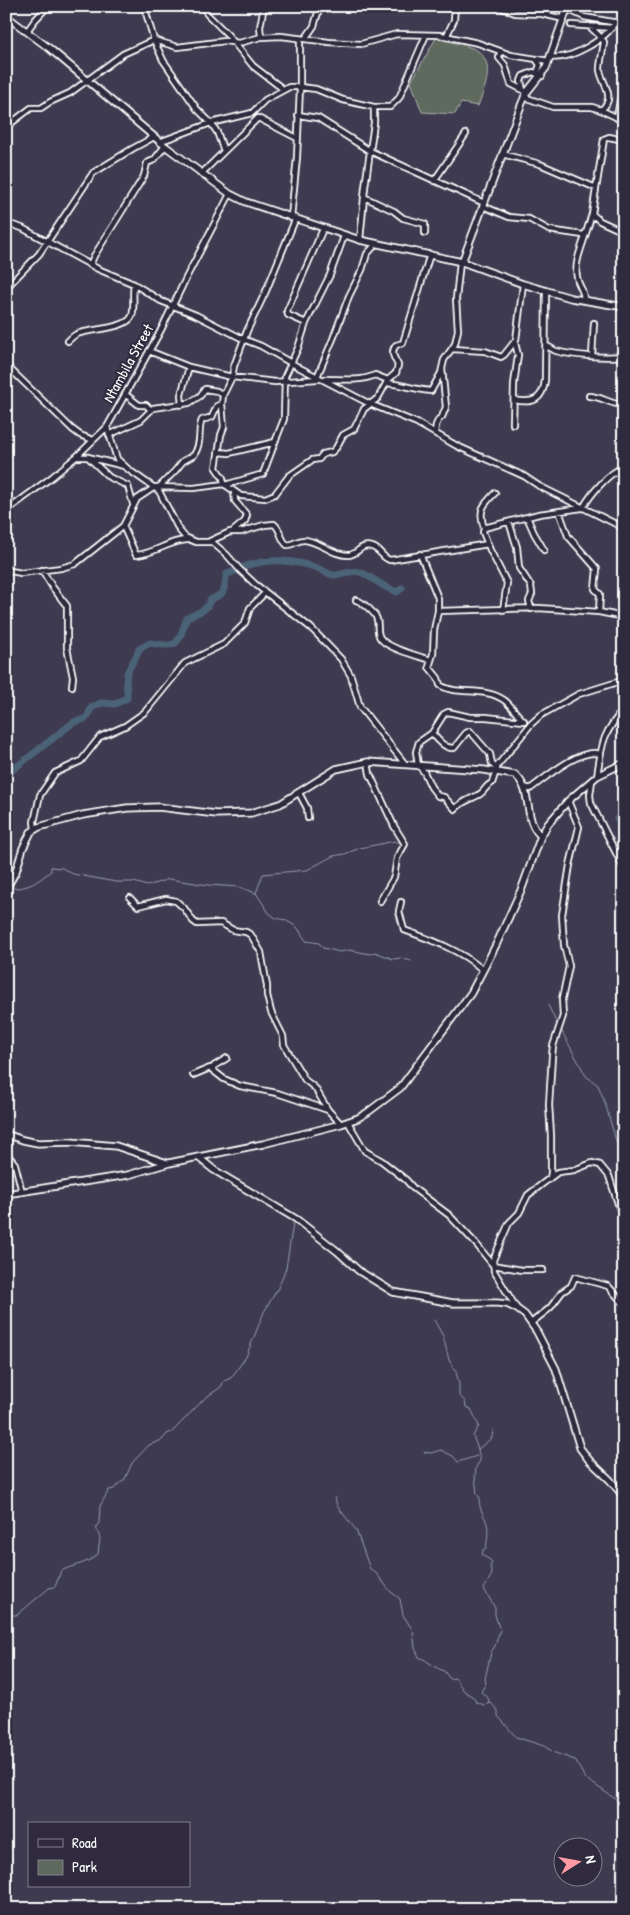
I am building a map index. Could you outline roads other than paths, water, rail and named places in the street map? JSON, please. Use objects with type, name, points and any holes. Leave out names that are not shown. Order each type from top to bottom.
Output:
[{"type":"street","points":[[27,31],[48,6]]},
{"type":"street","points":[[144,6],[154,40],[163,60],[197,109],[217,132],[224,152]]},
{"type":"street","points":[[204,6],[207,14],[233,41],[253,66],[283,89]]},
{"type":"street","points":[[261,37],[260,27],[264,6]]},
{"type":"street","points":[[320,6],[314,26],[302,39],[293,219],[243,339],[232,376],[223,395],[224,427],[216,468],[223,478],[225,485],[234,492],[249,497],[265,498],[276,494],[286,479],[312,460],[319,459],[323,454],[332,452],[345,433],[354,429],[364,410],[378,398],[387,382],[396,373],[398,367],[392,352],[396,345],[403,343],[430,254]]},
{"type":"street","points":[[428,6],[455,7],[452,25],[446,37]]},
{"type":"street","points":[[498,6],[515,13],[542,14],[564,19]]},
{"type":"street","points":[[148,351],[188,367],[232,376],[285,382],[319,378],[355,380],[375,375],[387,382],[420,390],[430,390],[436,383],[444,360],[455,344],[458,330],[456,299],[461,262],[525,93],[550,59],[568,8],[584,16],[624,24]]},
{"type":"street","points":[[6,16],[27,31],[157,140],[230,194],[246,202],[344,236],[461,262],[546,291],[584,300],[624,306]]},
{"type":"street","points":[[8,125],[31,108],[41,108],[70,93],[123,54],[154,40],[177,47],[233,41],[242,43],[261,37],[281,36],[361,44],[393,35],[426,35],[478,43],[500,52],[536,59],[550,59],[578,52],[602,38],[615,22]]},
{"type":"street","points":[[571,25],[612,28]]},
{"type":"street","points":[[589,26],[604,42],[600,70],[608,88],[608,97],[606,105],[602,110]]},
{"type":"street","points":[[6,288],[39,254],[94,174],[132,148],[252,113],[265,100],[283,89],[300,86],[324,92],[343,100],[387,108],[398,101],[426,35]]},
{"type":"street","points":[[500,52],[499,58],[505,65],[511,84],[525,93],[553,107],[592,107],[624,121]]},
{"type":"street","points":[[536,59],[540,65],[539,74]]},
{"type":"street","points":[[525,93],[521,81],[523,76],[529,73],[539,74]]},
{"type":"street","points":[[617,118],[624,90]]},
{"type":"street","points":[[360,240],[374,107]]},
{"type":"street","points":[[252,113],[297,138]]},
{"type":"street","points":[[298,115],[318,118],[370,151],[509,217],[529,219],[549,230],[582,235],[586,233]]},
{"type":"street","points":[[202,174],[258,118]]},
{"type":"street","points":[[434,181],[466,134]]},
{"type":"street","points":[[584,300],[584,291],[576,273],[592,214],[604,139],[609,137],[624,140]]},
{"type":"street","points":[[90,265],[144,176],[147,163],[154,160],[165,146]]},
{"type":"street","points":[[502,154],[540,164],[596,188]]},
{"type":"street","name":"Ntambila Street","points":[[6,511],[76,457],[107,427],[173,306],[230,194]]},
{"type":"street","points":[[364,197],[394,211],[403,218],[425,224],[425,233]]},
{"type":"street","points":[[592,214],[600,221],[624,232]]},
{"type":"street","points":[[6,222],[22,228],[90,265],[134,284],[161,301],[262,346],[370,404],[404,417],[457,446],[524,476],[539,486],[624,528]]},
{"type":"street","points":[[306,323],[288,314],[287,311],[323,229]]},
{"type":"street","points":[[107,427],[117,459],[157,486],[194,488],[225,485],[263,474],[284,419],[285,376],[306,323],[330,275],[344,236]]},
{"type":"street","points":[[319,378],[349,296],[362,270],[366,254],[376,244]]},
{"type":"street","points":[[68,341],[75,334],[110,327],[128,321],[132,315],[134,284]]},
{"type":"street","points":[[513,424],[514,384],[518,356],[515,342],[523,284]]},
{"type":"street","points":[[514,400],[529,402],[543,393],[546,346],[546,291]]},
{"type":"street","points":[[592,356],[594,323]]},
{"type":"street","points":[[452,349],[485,351],[501,357],[515,342]]},
{"type":"street","points":[[546,346],[555,350],[607,358],[624,356]]},
{"type":"street","points":[[6,365],[72,430],[94,440]]},
{"type":"street","points":[[435,433],[436,425],[446,407],[442,365]]},
{"type":"street","points":[[182,405],[182,395],[188,367]]},
{"type":"street","points":[[109,435],[141,420],[151,410],[163,406],[182,405],[191,402],[206,389],[217,391],[223,395]]},
{"type":"street","points":[[125,394],[139,405],[146,405],[151,410]]},
{"type":"street","points":[[588,396],[597,396],[613,404],[624,405]]},
{"type":"street","points":[[6,568],[16,572],[42,570],[75,564],[122,526],[139,496],[157,486],[175,471],[183,461],[194,455],[201,436],[200,423],[202,420],[212,417],[217,406],[222,404]]},
{"type":"street","points":[[218,452],[229,453],[275,442]]},
{"type":"street","points":[[76,457],[88,457],[125,466]]},
{"type":"street","points":[[88,457],[109,477],[128,486],[133,504]]},
{"type":"street","points":[[583,508],[592,494],[617,470],[624,467]]},
{"type":"street","points":[[157,486],[179,530],[190,540]]},
{"type":"street","points":[[122,526],[136,555],[169,546],[177,540],[210,541],[232,532],[245,521],[247,515],[235,501],[234,492]]},
{"type":"street","points":[[494,493],[482,506],[481,516],[483,532],[506,583],[503,610]]},
{"type":"street","points":[[484,528],[527,517],[583,508]]},
{"type":"street","points":[[559,511],[568,536],[597,569],[595,589],[600,594],[599,612]]},
{"type":"street","points":[[527,517],[536,538],[544,550]]},
{"type":"street","points":[[509,522],[516,547],[518,568],[531,586],[532,594],[529,601],[531,609]]},
{"type":"street","points":[[232,532],[274,524],[277,526],[283,542],[287,545],[293,545],[299,540],[306,540],[328,548],[332,552],[348,555],[361,547],[367,546],[375,548],[382,557],[390,560],[420,554],[461,550],[488,544]]},
{"type":"street","points":[[210,541],[222,550],[265,593],[311,628],[345,663],[360,707],[405,764]]},
{"type":"street","points":[[420,554],[437,594],[438,611],[429,666],[442,687],[476,690],[493,695],[510,706],[524,721]]},
{"type":"street","points":[[42,570],[67,606],[67,648],[72,686]]},
{"type":"street","points":[[6,889],[16,871],[26,843],[35,829],[34,822],[40,795],[55,773],[81,761],[100,737],[125,726],[145,712],[185,663],[224,644],[245,623],[250,608],[265,593]]},
{"type":"street","points":[[356,600],[363,602],[376,616],[378,632],[383,642],[410,655],[431,660]]},
{"type":"street","points":[[438,611],[531,609],[599,612],[624,617]]},
{"type":"street","points":[[531,724],[524,721],[470,717],[448,712],[444,714],[432,733],[419,742],[416,752],[418,765],[438,796],[444,798],[454,809],[466,800],[481,794],[486,785],[492,783],[495,770],[531,724],[548,711],[579,694],[624,680]]},
{"type":"street","points":[[624,709],[608,728],[590,795],[591,803],[624,869]]},
{"type":"street","points":[[432,733],[441,744],[454,748],[466,733],[470,731],[490,754],[495,770]]},
{"type":"street","points":[[524,787],[530,789],[559,768],[584,754],[590,752],[600,754]]},
{"type":"street","points":[[35,829],[83,815],[127,808],[184,808],[216,814],[251,813],[272,807],[299,793],[336,769],[368,762],[495,770],[515,775],[524,787],[527,811],[536,832],[540,836]]},
{"type":"street","points":[[368,762],[370,774],[394,826],[405,844],[398,858],[394,877],[380,900]]},
{"type":"street","points":[[6,1194],[128,1175],[169,1163],[263,1144],[341,1124],[368,1112],[396,1091],[464,1003],[483,970],[522,888],[540,836],[568,801],[594,778],[624,763]]},
{"type":"street","points":[[299,793],[307,808],[308,818]]},
{"type":"street","points":[[550,1178],[552,1144],[549,1105],[552,1056],[553,1046],[563,1016],[562,999],[569,966],[564,945],[562,915],[567,879],[579,827],[568,801]]},
{"type":"street","points":[[130,898],[138,906],[166,899],[176,901],[184,908],[193,922],[197,924],[222,923],[233,930],[246,932],[251,935],[261,952],[271,1012],[283,1036],[284,1045],[305,1080],[315,1088],[328,1110],[341,1124]]},
{"type":"street","points":[[402,902],[399,911],[404,930],[420,934],[460,952],[483,970]]},
{"type":"street","points":[[212,1069],[228,1058]]},
{"type":"street","points":[[193,1076],[205,1069],[212,1069],[224,1079],[240,1086],[277,1093],[328,1110]]},
{"type":"street","points":[[348,1122],[366,1151],[382,1161],[413,1188],[449,1215],[493,1265],[522,1270],[543,1270]]},
{"type":"street","points":[[22,1192],[15,1164],[7,1154],[8,1135],[38,1143],[70,1142],[116,1146],[169,1163]]},
{"type":"street","points":[[198,1157],[214,1170],[296,1219],[359,1270],[394,1292],[453,1303],[506,1304],[518,1309]]},
{"type":"street","points":[[624,1246],[621,1234],[621,1213],[609,1176],[600,1165],[592,1163],[574,1170],[558,1172],[528,1195],[519,1213],[508,1223],[493,1260],[494,1270],[518,1309],[540,1336],[556,1369],[580,1448],[624,1497]]},
{"type":"street","points":[[531,1323],[550,1308],[562,1292],[571,1286],[575,1277],[608,1286],[624,1304]]},
{"type":"waterway","points":[[240,568],[268,561],[295,562],[315,567],[333,575],[353,571],[360,572],[397,592],[402,588]]},
{"type":"waterway","points":[[6,775],[74,722],[81,721],[89,715],[91,708],[101,703],[115,704],[127,698],[127,674],[139,649],[150,643],[172,645],[176,642],[187,618],[207,607],[210,600],[221,594],[224,590],[227,574],[238,570]]},
{"type":"waterway","points":[[617,819],[624,828]]},
{"type":"waterway","points":[[256,893],[263,874],[307,870],[333,856],[360,848],[395,841],[400,843]]},
{"type":"waterway","points":[[10,888],[32,884],[51,871],[51,867],[62,868],[73,874],[116,882],[134,882],[147,886],[169,879],[208,885],[239,887],[256,893],[269,913],[297,927],[306,941],[319,943],[323,948],[340,952],[349,950],[370,954],[375,952],[393,959],[401,958],[411,961]]},
{"type":"waterway","points":[[548,1005],[557,1024]]},
{"type":"waterway","points":[[561,1030],[586,1076],[598,1085],[617,1144],[624,1154]]},
{"type":"waterway","points":[[6,1107],[9,1110]]},
{"type":"waterway","points":[[6,1621],[12,1615],[17,1615],[49,1588],[55,1587],[61,1571],[94,1558],[98,1554],[100,1538],[96,1527],[99,1523],[100,1506],[109,1490],[114,1489],[125,1479],[132,1463],[149,1445],[162,1440],[167,1434],[172,1432],[205,1398],[221,1387],[224,1381],[231,1378],[246,1357],[264,1312],[278,1288],[286,1268],[293,1224]]},
{"type":"waterway","points":[[434,1320],[443,1336],[449,1360],[456,1372],[459,1396],[465,1401],[466,1407],[471,1409],[479,1426],[473,1436],[478,1449]]},
{"type":"waterway","points":[[493,1429],[492,1438],[478,1449],[480,1461],[476,1467],[475,1476],[477,1494],[480,1498],[480,1505],[488,1527],[486,1548],[483,1550],[482,1555],[492,1563],[490,1566],[492,1574],[484,1589],[495,1608],[499,1627]]},
{"type":"waterway","points":[[424,1452],[431,1453],[441,1450],[453,1456],[458,1462],[477,1456]]},
{"type":"waterway","points":[[335,1497],[337,1506],[356,1530],[370,1569],[400,1599],[403,1615],[412,1629]]},
{"type":"waterway","points":[[489,1702],[488,1698],[481,1692],[486,1683],[485,1679],[491,1652],[500,1630]]},
{"type":"waterway","points":[[413,1632],[415,1648],[419,1657],[444,1671],[450,1679],[455,1678],[464,1691],[473,1697],[476,1702],[484,1705],[491,1703],[498,1711],[498,1716],[516,1737],[544,1746],[555,1753],[575,1760],[585,1778],[624,1805]]}]
